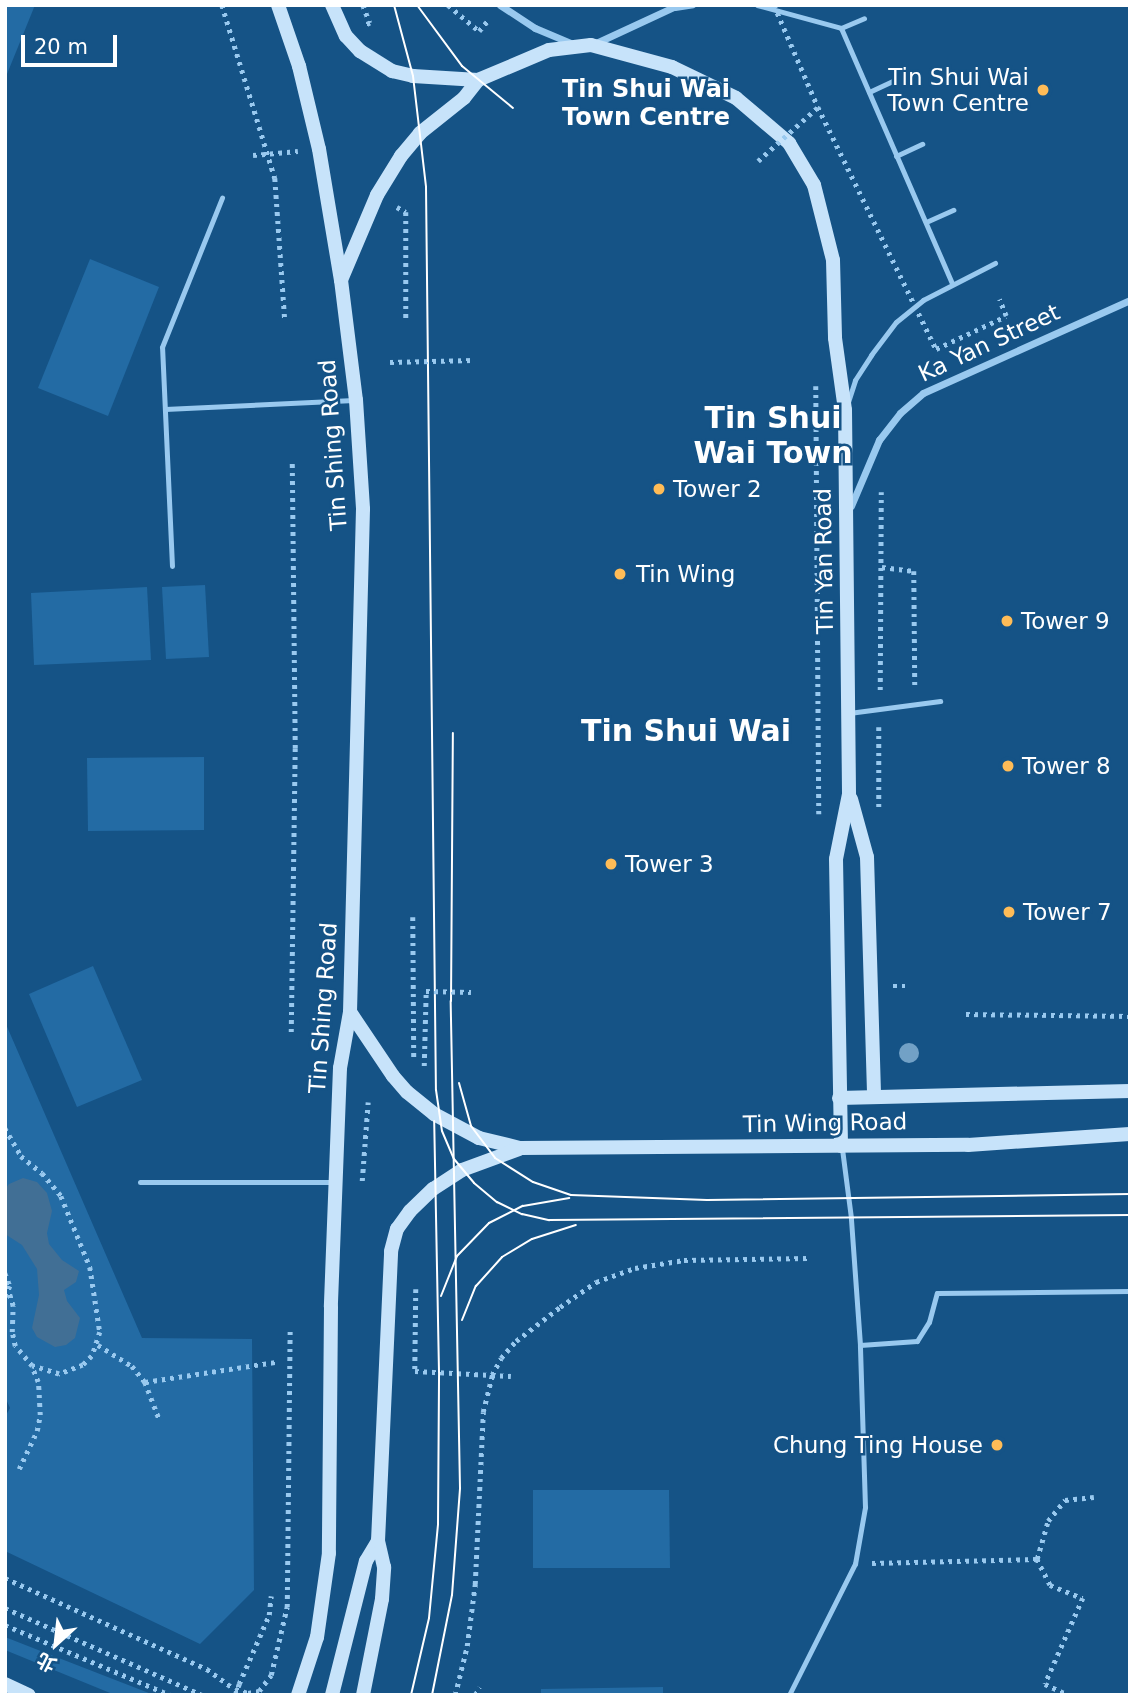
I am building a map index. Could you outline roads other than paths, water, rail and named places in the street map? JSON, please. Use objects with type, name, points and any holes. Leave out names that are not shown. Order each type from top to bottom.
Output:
[{"type":"main road","name":"Tin Shing Road","points":[[278,5],[299,66],[318,149],[341,280],[356,400],[363,509],[350,1012],[340,1068],[335,1182],[329,1553],[317,1637],[298,1695]]},
{"type":"main road","points":[[332,5],[346,36],[360,51],[392,71],[413,76],[478,80],[549,50],[584,46]]},
{"type":"main road","name":"Tin Yan Road","points":[[584,46],[672,67],[736,98],[789,143],[814,186],[829,237],[833,260],[835,338],[845,410],[849,794],[835,859],[841,1146]]},
{"type":"main road","points":[[341,280],[377,195],[401,156],[421,133],[464,99],[478,80]]},
{"type":"main road","points":[[849,794],[867,857],[874,1097]]},
{"type":"main road","name":"Tin Wing Road","points":[[350,1012],[393,1076],[433,1114],[479,1138],[520,1148],[1007,1143],[1130,1134]]},
{"type":"main road","name":"Tin Wing Road","points":[[839,1098],[1130,1091]]},
{"type":"main road","name":"Tin Wing Road","points":[[378,1541],[388,1268],[397,1229],[410,1211],[433,1189],[462,1170],[520,1148]]},
{"type":"main road","points":[[332,1695],[366,1561],[378,1541]]},
{"type":"main road","points":[[363,1695],[382,1599],[384,1567],[378,1541]]},
{"type":"main road","points":[[5,1684],[29,1695]]},
{"type":"street","name":"Tin Yan Road","points":[[500,5],[535,28],[584,46]]},
{"type":"street","points":[[584,46],[675,7]]},
{"type":"street","name":"Ka Yan Street","points":[[846,517],[864,468],[879,440],[900,413],[923,393],[1130,300]]},
{"type":"lane","points":[[675,7],[693,5]]},
{"type":"lane","points":[[757,5],[841,28],[863,18]]},
{"type":"lane","points":[[841,28],[952,283]]},
{"type":"lane","points":[[869,92],[893,81]]},
{"type":"lane","points":[[896,156],[922,144]]},
{"type":"lane","points":[[172,566],[162,347],[222,198]]},
{"type":"lane","points":[[926,222],[953,211]]},
{"type":"lane","points":[[845,410],[855,380],[896,322],[923,300],[995,263]]},
{"type":"lane","points":[[165,408],[356,400]]},
{"type":"lane","points":[[848,713],[940,701]]},
{"type":"lane","points":[[789,1695],[856,1564],[865,1507],[860,1345],[851,1218],[841,1146]]},
{"type":"lane","points":[[140,1182],[335,1182]]},
{"type":"lane","points":[[860,1345],[917,1341],[929,1322],[937,1293],[1130,1291]]},
{"type":"tram line","points":[[394,5],[413,76],[426,187],[436,1090],[442,1131],[454,1159],[474,1183],[497,1202],[522,1214],[549,1220],[1130,1215]]},
{"type":"tram line","points":[[417,5],[462,66],[513,108]]},
{"type":"tram line","points":[[432,1695],[452,1595],[460,1488],[451,1001],[453,733]]},
{"type":"tram line","points":[[459,1083],[471,1126],[495,1158],[533,1182],[571,1195],[707,1200],[1130,1194]]},
{"type":"tram line","points":[[411,1695],[429,1618],[438,1524],[439,1372],[434,1121]]},
{"type":"tram line","points":[[441,1296],[457,1256],[489,1223],[523,1206],[569,1198]]},
{"type":"tram line","points":[[462,1320],[476,1286],[502,1257],[532,1239],[576,1225]]},
{"type":"place","name":"Tin Shui Wai Town Centre","points":[[1043,90]]},
{"type":"place","name":"Tower 2","points":[[659,489]]},
{"type":"place","name":"Tin Wing","points":[[620,574]]},
{"type":"place","name":"Tower 9","points":[[1007,621]]},
{"type":"place","name":"Tower 8","points":[[1008,766]]},
{"type":"place","name":"Tower 3","points":[[611,864]]},
{"type":"place","name":"Tower 7","points":[[1009,912]]},
{"type":"place","name":"Chung Ting House","points":[[997,1445]]},
{"type":"district","name":"Tin Shui Wai Town Centre","points":[[646,104]]},
{"type":"district","name":"Tin Shui Wai Town","points":[[773,435]]},
{"type":"district","name":"Tin Shui Wai","points":[[686,731]]}]
